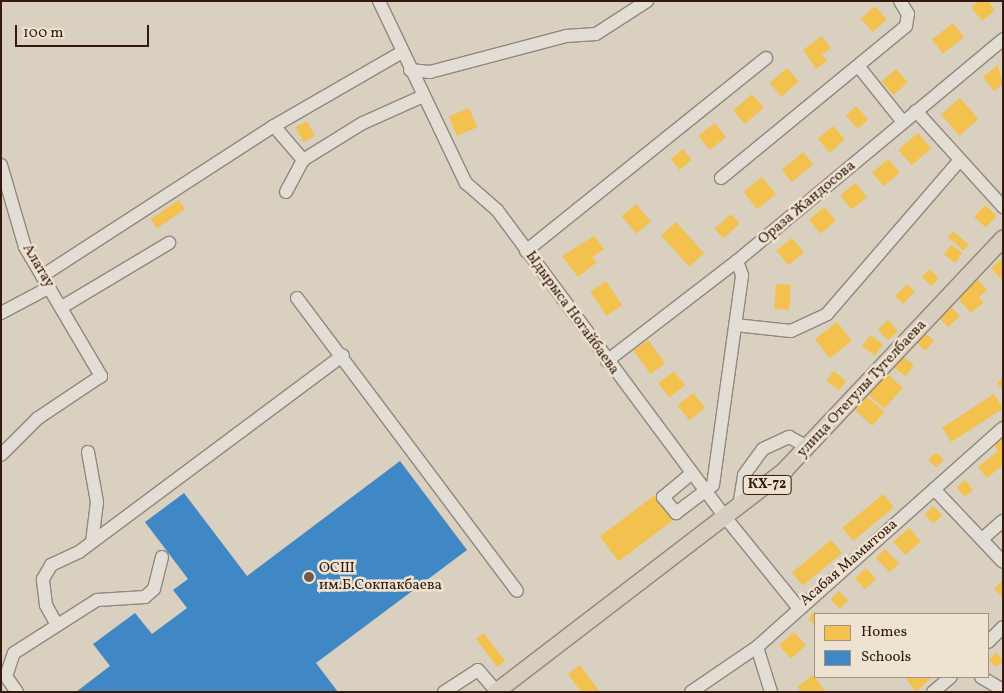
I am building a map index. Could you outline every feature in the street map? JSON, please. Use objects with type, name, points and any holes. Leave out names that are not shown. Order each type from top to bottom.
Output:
[{"type":"main road","name":"улица Отегулы Тугелбаева","points":[[496,692],[725,517],[808,448],[1003,239]]},
{"type":"street","name":"Ыдырыса Ногайбаева","points":[[378,1],[466,183],[497,210],[526,252],[725,517],[798,607]]},
{"type":"street","points":[[410,70],[430,72],[566,36],[596,34],[647,1]]},
{"type":"street","points":[[722,178],[859,67],[906,26],[908,14],[900,1]]},
{"type":"street","name":"Ораза Жандосова","points":[[607,361],[737,261],[1003,39]]},
{"type":"street","points":[[42,276],[274,126],[402,52]]},
{"type":"street","points":[[526,252],[766,58]]},
{"type":"street","points":[[859,67],[903,122]]},
{"type":"street","points":[[286,192],[303,160],[363,123],[423,96]]},
{"type":"street","points":[[916,111],[959,161],[1003,207]]},
{"type":"street","points":[[274,126],[303,160]]},
{"type":"street","points":[[735,325],[791,331],[827,314],[959,161]]},
{"type":"street","name":"Алатау","points":[[1,165],[18,232],[42,276],[95,359],[101,376],[38,418],[1,455]]},
{"type":"street","points":[[62,307],[169,244]]},
{"type":"street","points":[[692,473],[667,492],[664,500],[676,513],[707,493],[712,485],[742,276],[737,261]]},
{"type":"street","points":[[1,313],[50,288]]},
{"type":"street","points":[[297,298],[343,355],[517,591]]},
{"type":"street","points":[[57,625],[46,605],[44,575],[55,562],[92,542],[343,355]]},
{"type":"street","name":"Асабая Мамытова","points":[[693,691],[757,647],[798,607],[1003,428]]},
{"type":"street","points":[[739,506],[744,475],[763,449],[789,436],[808,448]]},
{"type":"street","points":[[88,452],[97,502],[92,542]]},
{"type":"street","points":[[934,489],[1003,562]]},
{"type":"street","points":[[982,539],[1003,521]]},
{"type":"street","points":[[17,692],[6,676],[12,656],[97,600],[145,597],[154,588],[162,558]]},
{"type":"street","points":[[989,641],[1003,627]]},
{"type":"street","points":[[757,647],[772,689]]},
{"type":"street","points":[[444,692],[478,670],[496,692]]},
{"type":"street","points":[[933,692],[950,678]]},
{"type":"street","points":[[983,678],[1003,690]]},
{"type":"building: Homes","points":[[979,1],[988,1],[995,10],[982,21],[971,7]]},
{"type":"building: Homes","points":[[875,6],[887,20],[872,32],[861,18]]},
{"type":"building: Homes","points":[[953,23],[964,37],[943,54],[932,40]]},
{"type":"building: Homes","points":[[822,36],[831,48],[822,55],[827,61],[816,69],[803,50]]},
{"type":"building: Homes","points":[[998,65],[1003,84],[994,91],[983,77]]},
{"type":"building: Homes","points":[[787,68],[799,82],[781,97],[770,83]]},
{"type":"building: Homes","points":[[896,69],[908,83],[893,95],[882,81]]},
{"type":"building: Homes","points":[[752,94],[764,108],[745,124],[733,110]]},
{"type":"building: Homes","points":[[960,98],[978,119],[960,136],[941,114]]},
{"type":"building: Homes","points":[[856,106],[868,119],[858,129],[846,116]]},
{"type":"building: Homes","points":[[469,108],[477,127],[457,136],[449,117]]},
{"type":"building: Homes","points":[[307,121],[315,136],[304,142],[296,127]]},
{"type":"building: Homes","points":[[715,123],[726,137],[710,150],[698,136]]},
{"type":"building: Homes","points":[[833,126],[845,140],[830,153],[818,139]]},
{"type":"building: Homes","points":[[918,133],[931,148],[911,165],[898,150]]},
{"type":"building: Homes","points":[[683,149],[692,160],[679,170],[671,159]]},
{"type":"building: Homes","points":[[803,152],[813,164],[792,182],[782,170]]},
{"type":"building: Homes","points":[[888,159],[900,173],[884,186],[872,173]]},
{"type":"building: Homes","points":[[762,177],[776,194],[757,209],[743,192]]},
{"type":"building: Homes","points":[[856,183],[867,197],[851,209],[840,195]]},
{"type":"building: Homes","points":[[179,200],[185,209],[157,228],[151,219]]},
{"type":"building: Homes","points":[[636,204],[651,222],[636,234],[621,216]]},
{"type":"building: Homes","points":[[985,205],[997,216],[986,228],[974,217]]},
{"type":"building: Homes","points":[[824,207],[836,221],[821,234],[809,220]]},
{"type":"building: Homes","points":[[731,214],[740,224],[723,238],[715,229]]},
{"type":"building: Homes","points":[[676,222],[704,253],[689,267],[661,235]]},
{"type":"building: Homes","points":[[953,231],[969,245],[964,251],[948,237]]},
{"type":"building: Homes","points":[[594,236],[604,249],[592,257],[597,262],[578,277],[562,256]]},
{"type":"building: Homes","points":[[792,238],[804,253],[788,265],[776,251]]},
{"type":"building: Homes","points":[[951,245],[962,253],[955,263],[944,255]]},
{"type":"building: Homes","points":[[1003,258],[1003,278],[1001,279],[991,268]]},
{"type":"building: Homes","points":[[929,269],[939,278],[931,286],[922,277]]},
{"type":"building: Homes","points":[[977,279],[987,290],[979,297],[984,302],[971,313],[957,297]]},
{"type":"building: Homes","points":[[606,281],[622,305],[606,316],[590,292]]},
{"type":"building: Homes","points":[[776,284],[791,285],[789,310],[774,309]]},
{"type":"building: Homes","points":[[907,284],[915,292],[903,304],[895,296]]},
{"type":"building: Homes","points":[[950,306],[960,316],[949,327],[939,317]]},
{"type":"building: Homes","points":[[888,320],[898,331],[888,341],[878,329]]},
{"type":"building: Homes","points":[[837,322],[852,341],[830,358],[815,339]]},
{"type":"building: Homes","points":[[923,331],[934,341],[925,351],[914,341]]},
{"type":"building: Homes","points":[[870,335],[883,344],[875,356],[862,346]]},
{"type":"building: Homes","points":[[648,340],[665,363],[650,374],[633,351]]},
{"type":"building: Homes","points":[[902,356],[914,365],[906,376],[894,367]]},
{"type":"building: Homes","points":[[674,371],[685,385],[669,397],[658,383]]},
{"type":"building: Homes","points":[[834,371],[846,381],[839,390],[826,380]]},
{"type":"building: Homes","points":[[885,372],[903,388],[884,409],[866,393]]},
{"type":"building: Homes","points":[[1003,378],[1003,390],[997,383]]},
{"type":"building: Homes","points":[[693,393],[705,408],[689,420],[677,406]]},
{"type":"building: Homes","points":[[994,394],[1003,408],[951,442],[942,428]]},
{"type":"building: Homes","points":[[867,397],[884,412],[873,426],[855,411]]},
{"type":"building: Homes","points":[[1003,438],[1003,465],[987,478],[978,467],[998,451],[993,444]]},
{"type":"building: Homes","points":[[936,452],[944,460],[936,468],[928,460]]},
{"type":"building: Homes","points":[[965,480],[973,490],[965,497],[956,487]]},
{"type":"building: Homes","points":[[883,494],[894,507],[853,541],[842,528]]},
{"type":"building: Homes","points":[[655,495],[674,520],[619,561],[600,537]]},
{"type":"building: Homes","points":[[933,506],[942,515],[934,524],[925,514]]},
{"type":"building: Homes","points":[[909,528],[921,542],[905,555],[893,542]]},
{"type":"building: Homes","points":[[831,540],[842,553],[803,586],[792,573]]},
{"type":"building: Homes","points":[[885,549],[899,563],[890,572],[876,558]]},
{"type":"building: Homes","points":[[866,568],[876,579],[865,589],[855,578]]},
{"type":"building: Homes","points":[[1003,580],[1003,597],[994,589]]},
{"type":"building: Homes","points":[[839,591],[848,600],[840,609],[831,599]]},
{"type":"building: Homes","points":[[815,611],[814,624],[808,619]]},
{"type":"building: Homes","points":[[794,632],[806,646],[791,659],[779,645]]},
{"type":"building: Homes","points":[[484,633],[505,661],[497,667],[476,639]]},
{"type":"building: Homes","points":[[997,652],[1003,662],[996,667],[989,660]]},
{"type":"building: Homes","points":[[580,665],[600,692],[581,692],[568,674]]},
{"type":"building: Homes","points":[[813,675],[826,692],[801,692],[797,687]]},
{"type":"building: Homes","points":[[906,678],[931,678],[916,692]]},
{"type":"building: Schools","name":"ОСШ им.Б.Сокпакбаева","points":[[400,461],[467,550],[316,663],[338,692],[76,692],[110,666],[93,644],[135,613],[152,634],[187,608],[173,590],[188,579],[145,522],[184,493],[247,576]]},
{"type":"place","name":"ОСШ им.Б.Сокпакбаева","points":[[309,577]]}]
